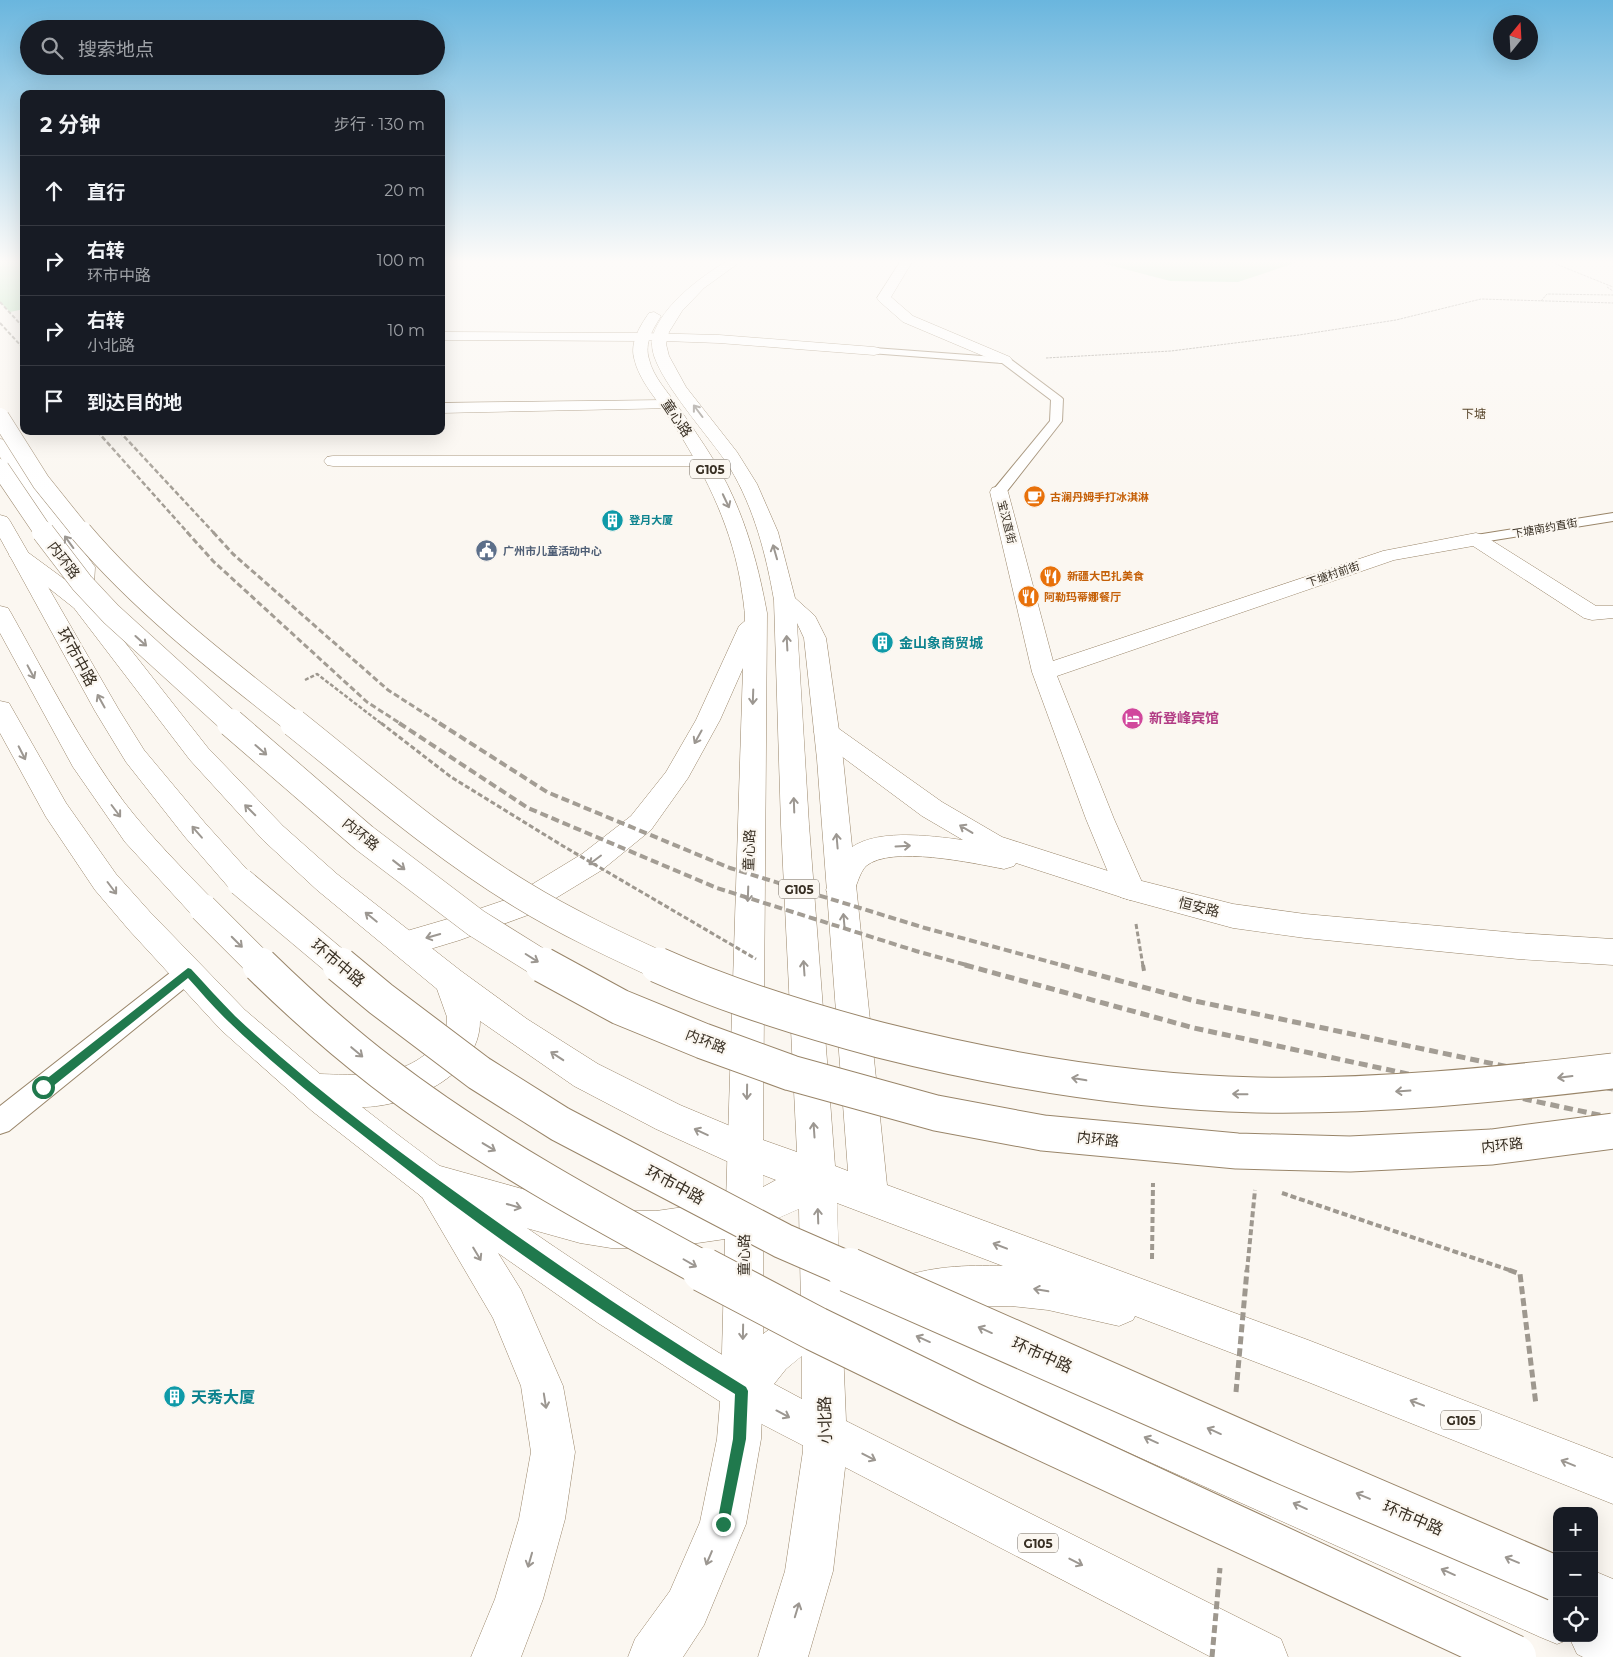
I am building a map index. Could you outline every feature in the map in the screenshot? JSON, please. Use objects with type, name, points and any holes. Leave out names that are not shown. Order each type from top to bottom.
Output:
[{"type":"main road","name":"童心路","points":[[642,339],[640,351],[642,361],[656,387],[705,461],[736,524],[751,575],[756,613],[747,934],[742,1391]]},
{"type":"main road","name":"童心路","points":[[660,339],[660,354],[665,365],[739,468],[758,506],[779,566],[785,600],[795,825],[817,1178]]},
{"type":"main road","points":[[709,339],[874,351]]},
{"type":"main road","name":"宝汉直街","points":[[956,339],[1005,360]]},
{"type":"main road","points":[[445,408],[669,405]]},
{"type":"main road","points":[[0,417],[54,499],[102,554],[128,582],[171,622],[245,684],[446,844],[499,881],[551,912],[611,944],[664,968],[789,1013],[881,1041],[964,1060],[1103,1084],[1205,1093],[1302,1095],[1372,1093],[1510,1083],[1613,1072]]},
{"type":"main road","points":[[0,444],[35,498],[85,567],[82,603]]},
{"type":"main road","points":[[333,461],[705,461]]},
{"type":"main road","name":"内环路","points":[[0,468],[29,514],[82,583],[111,614],[254,744],[364,838],[476,923],[552,970],[628,1010],[703,1041],[791,1073],[936,1113],[1043,1133],[1237,1150],[1350,1154],[1492,1147],[1613,1131]]},
{"type":"main road","name":"宝汉直街","points":[[999,492],[1044,672],[1100,819],[1130,889]]},
{"type":"main road","name":"环市中路","points":[[0,521],[107,711],[135,756],[194,830],[241,882],[381,1000],[479,1073],[560,1124],[783,1241],[1289,1464],[1553,1577]]},
{"type":"main road","points":[[1476,539],[1592,613],[1613,612]]},
{"type":"main road","name":"下塘村前街","points":[[1044,672],[1390,554],[1476,539]]},
{"type":"main road","points":[[19,555],[82,603],[199,754],[234,794],[273,833],[327,882],[450,982],[515,1029],[586,1075],[668,1117],[746,1151],[817,1178]]},
{"type":"main road","points":[[785,600],[807,621],[815,638],[826,732],[869,1196]]},
{"type":"main road","points":[[404,944],[460,928],[518,907],[592,862],[641,823],[675,778],[708,720],[756,613]]},
{"type":"main road","points":[[3,622],[81,760],[114,809],[153,856],[268,974],[330,1029],[382,1073],[483,1144],[716,1278],[889,1367],[1344,1581],[1514,1657]]},
{"type":"main road","points":[[0,709],[26,761],[52,805],[89,858],[123,903],[231,1018],[313,1090],[433,1183],[588,1294],[659,1341],[742,1391]]},
{"type":"main road","name":"恒安路","points":[[826,732],[932,809],[992,844],[1130,889],[1233,916],[1305,926],[1518,946],[1613,952]]},
{"type":"main road","points":[[841,890],[856,859],[875,849],[905,845],[940,847],[1060,867]]},
{"type":"main road","points":[[313,1090],[378,1092],[410,1083],[433,1070],[456,1046],[463,1028],[462,1012],[450,982]]},
{"type":"main road","points":[[433,1183],[580,1224],[611,1229],[656,1230],[721,1221],[745,1214],[776,1201],[817,1178]]},
{"type":"main road","name":"G105","points":[[817,1178],[1308,1361],[1613,1481]]},
{"type":"main road","name":"小北路","points":[[783,1657],[809,1571],[825,1451],[836,1312],[817,1178]]},
{"type":"main road","points":[[433,1183],[507,1304],[542,1386],[553,1452],[542,1519],[520,1599],[496,1657]]},
{"type":"main road","points":[[653,1657],[687,1608],[723,1524],[739,1439],[742,1391],[771,1354],[808,1325],[836,1312],[911,1294],[962,1287],[1025,1287],[1072,1295],[1141,1312],[1308,1361]]},
{"type":"main road","points":[[836,1312],[1553,1618]]},
{"type":"main road","name":"G105","points":[[742,1391],[1246,1655]]},
{"type":"main road","points":[[1596,1597],[1613,1604]]},
{"type":"main road","points":[[1598,1639],[1613,1645]]},
{"type":"lane","points":[[874,351],[1005,360]]},
{"type":"lane","name":"宝汉直街","points":[[999,492],[1056,421],[1057,399],[1005,360]]},
{"type":"lane","name":"下塘南约直街","points":[[1476,539],[1613,517]]},
{"type":"lane","points":[[0,1122],[188,972]]},
{"type":"path","points":[[1021,372],[1041,358],[1171,351],[1264,339]]},
{"type":"path","points":[[1130,889],[1144,971]]},
{"type":"path","points":[[1274,1190],[1520,1274],[1540,1451]]},
{"type":"railway","points":[[15,339],[20,345]]},
{"type":"railway","points":[[101,435],[188,533]]},
{"type":"railway","points":[[123,435],[214,533]]},
{"type":"railway","points":[[187,532],[213,561],[367,702],[401,724]]},
{"type":"railway","points":[[213,532],[233,554],[388,690],[441,724]]},
{"type":"railway","points":[[399,723],[528,808],[717,888],[916,951],[970,966]]},
{"type":"railway","points":[[439,723],[547,792],[730,868],[925,928],[1065,966]]},
{"type":"railway","points":[[965,965],[1194,1028],[1613,1118]]},
{"type":"railway","points":[[1061,965],[1195,1001],[1613,1089]]},
{"type":"place","name":"古澜丹姆手打冰淇淋","points":[[1034,497]]},
{"type":"place","name":"登月大厦","points":[[613,520]]},
{"type":"place","name":"广州市儿童活动中心","points":[[487,551]]},
{"type":"place","name":"新疆大巴扎美食","points":[[1051,576]]},
{"type":"place","name":"阿勒玛蒂娜餐厅","points":[[1028,597]]},
{"type":"place","name":"金山象商贸城","points":[[883,643]]},
{"type":"place","name":"新登峰宾馆","points":[[1133,718]]},
{"type":"place","name":"天秀大厦","points":[[175,1397]]},
{"type":"district","name":"下塘","points":[[1474,413]]},
{"type":"route","points":[[43,1087],[188,972],[231,1018],[313,1090],[433,1183],[581,1289],[659,1341],[742,1391],[739,1439],[723,1524]]}]
